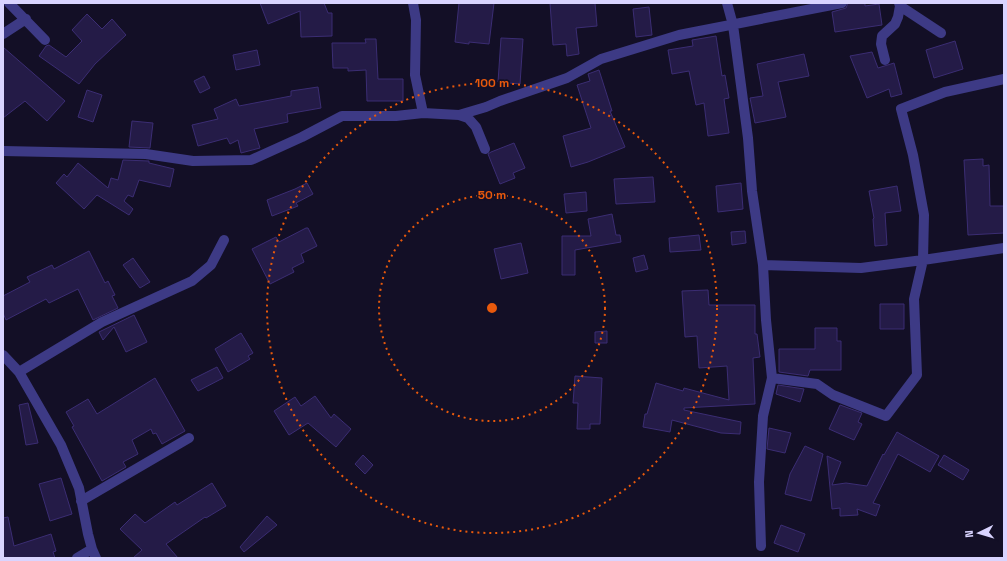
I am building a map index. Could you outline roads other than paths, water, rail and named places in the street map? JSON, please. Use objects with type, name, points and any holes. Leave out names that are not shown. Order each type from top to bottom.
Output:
[{"type":"street","points":[[9,3],[45,40]]},
{"type":"street","points":[[413,3],[416,20],[415,75],[423,113]]},
{"type":"street","points":[[728,3],[733,24],[748,138],[752,191],[763,265],[766,320],[772,378],[763,416],[759,482],[762,546]]},
{"type":"street","points":[[459,115],[567,78],[601,59],[680,35],[842,3]]},
{"type":"street","points":[[885,60],[881,44],[882,36],[895,24],[898,17],[899,5],[941,33]]},
{"type":"street","points":[[3,34],[26,19]]},
{"type":"street","points":[[772,378],[817,384],[833,395],[886,416],[916,375],[914,299],[923,260],[924,215],[913,155],[901,110],[945,92],[1004,79]]},
{"type":"street","points":[[3,151],[146,154],[193,161],[251,160],[302,137],[342,116],[396,116],[423,113],[459,115],[468,118],[476,127],[485,149]]},
{"type":"street","points":[[19,372],[102,322],[192,281],[211,266],[224,240]]},
{"type":"street","points":[[763,265],[861,268],[1004,248]]},
{"type":"street","points":[[3,355],[19,372],[61,445],[79,488],[94,554],[77,558]]},
{"type":"street","points":[[81,501],[189,438]]}]
